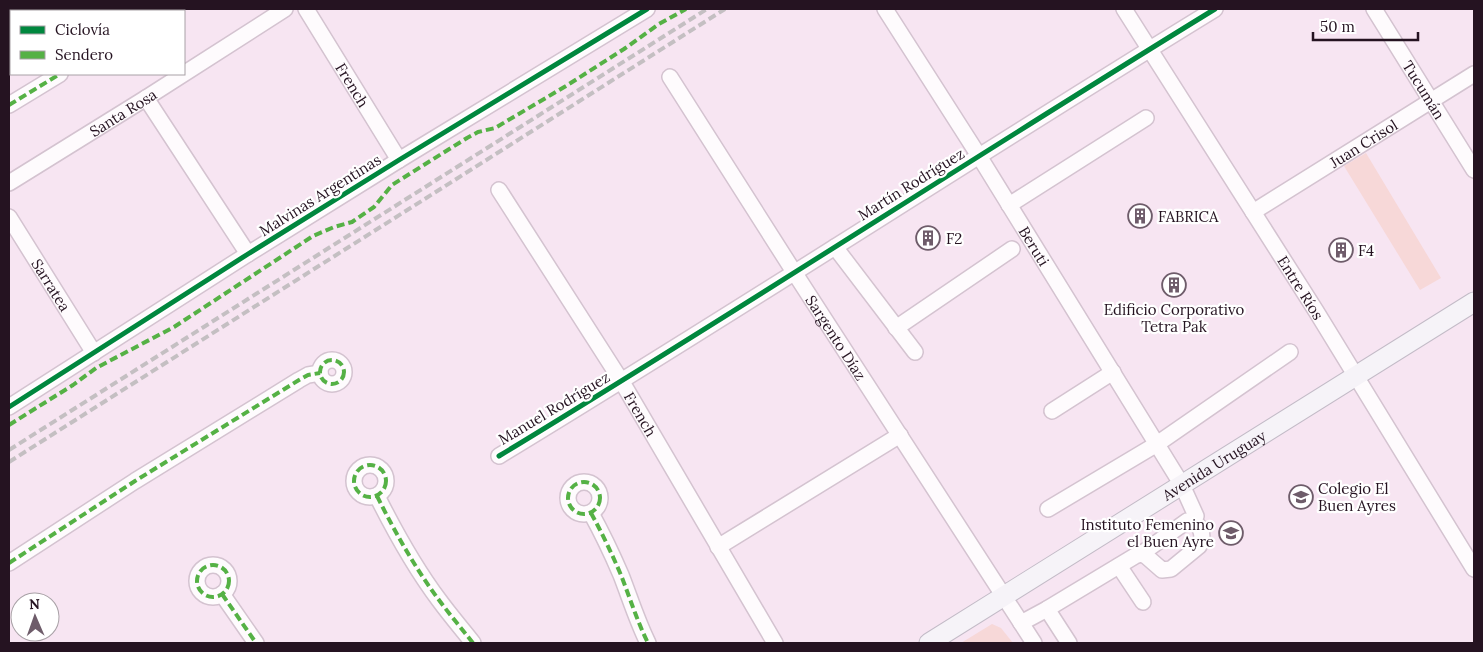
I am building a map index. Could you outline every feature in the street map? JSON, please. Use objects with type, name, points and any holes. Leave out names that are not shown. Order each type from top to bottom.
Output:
[{"type":"main road","name":"Avenida Uruguay","points":[[930,643],[1474,302]]},
{"type":"street","name":"Santa Rosa","points":[[185,73],[286,9]]},
{"type":"street","name":"French","points":[[306,9],[399,160]]},
{"type":"street","name":"Malvinas Argentinas","points":[[9,408],[248,254],[647,9]]},
{"type":"street","name":"Beruti","points":[[885,9],[979,156],[1182,485],[1196,516],[1192,521]]},
{"type":"street","name":"Entre Ríos","points":[[1124,9],[1356,376],[1474,569]]},
{"type":"street","name":"Martín Rodríguez","points":[[622,382],[835,246],[1215,9]]},
{"type":"street","name":"Tucumán","points":[[1374,9],[1474,170]]},
{"type":"street","name":"Juan Crisol","points":[[1253,212],[1474,74]]},
{"type":"street","points":[[9,104],[58,75]]},
{"type":"street","name":"Santa Rosa","points":[[9,183],[182,75]]},
{"type":"street","name":"Sargento Díaz","points":[[670,76],[794,272],[1034,643]]},
{"type":"street","points":[[146,98],[248,254]]},
{"type":"street","points":[[1009,205],[1146,118]]},
{"type":"street","name":"French","points":[[499,190],[622,382],[776,643]]},
{"type":"street","name":"Sarratea","points":[[9,217],[94,353]]},
{"type":"street","points":[[835,246],[915,352]]},
{"type":"street","points":[[896,328],[1012,248]]},
{"type":"street","points":[[1048,509],[1157,444],[1290,352]]},
{"type":"street","points":[[1052,411],[1113,372]]},
{"type":"street","points":[[9,563],[135,481],[299,380],[320,373]]},
{"type":"street","name":"Manuel Rodríguez","points":[[500,456],[622,382]]},
{"type":"street","points":[[718,546],[900,435]]},
{"type":"street","points":[[377,496],[394,531],[419,571],[439,601],[473,643]]},
{"type":"street","points":[[591,513],[622,577],[648,643]]},
{"type":"street","points":[[1021,623],[1141,554],[1187,521],[1197,524],[1202,533],[1202,542],[1199,546],[1171,570],[1162,570],[1141,554]]},
{"type":"street","points":[[1119,566],[1143,602]]},
{"type":"street","points":[[222,594],[256,643]]},
{"type":"street","points":[[1048,609],[1069,643]]},
{"type":"shaded area","points":[[1366,153],[1441,278],[1420,290],[1344,166]]},
{"type":"shaded area","points":[[992,624],[1001,628],[1013,643],[961,643]]},
{"type":"railway","points":[[9,450],[707,9]]},
{"type":"railway","points":[[9,462],[725,9]]},
{"type":"marked path","points":[[9,425],[73,385],[96,368],[174,327],[313,236],[352,222],[374,207],[392,185],[467,138],[478,132],[495,128],[566,86],[659,24],[686,9]]},
{"type":"marked path","points":[[9,105],[58,75]]},
{"type":"marked path","points":[[332,360],[337,361],[343,367],[344,372],[343,377],[337,383],[332,384],[327,383],[321,377],[320,372],[321,367],[327,361],[332,360]]},
{"type":"marked path","points":[[9,563],[135,481],[299,380],[308,375],[320,373]]},
{"type":"marked path","points":[[370,465],[376,466],[381,470],[385,475],[386,481],[385,487],[381,492],[376,496],[370,497],[364,496],[359,492],[355,487],[354,481],[355,475],[359,470],[364,466],[370,465]]},
{"type":"marked path","points":[[584,482],[590,483],[595,487],[599,492],[600,498],[599,504],[595,509],[590,513],[584,514],[578,513],[573,509],[569,504],[568,498],[569,492],[573,487],[578,483],[584,482]]},
{"type":"marked path","points":[[377,496],[398,536],[422,575],[443,606],[473,643]]},
{"type":"marked path","points":[[591,513],[618,567],[648,643]]},
{"type":"marked path","points":[[213,565],[219,566],[224,570],[228,575],[229,581],[228,587],[224,592],[219,596],[213,597],[207,596],[202,592],[198,587],[197,581],[198,575],[202,570],[207,566],[213,565]]},
{"type":"marked path","points":[[222,594],[256,643]]},
{"type":"cycle path","points":[[9,407],[248,254],[647,9]]},
{"type":"cycle path","points":[[499,456],[1215,9]]},
{"type":"place","name":"FABRICA","points":[[1140,216]]},
{"type":"place","name":"F2","points":[[928,238]]},
{"type":"place","name":"F4","points":[[1341,250]]},
{"type":"place","name":"Edificio Corporativo Tetra Pak","points":[[1174,285]]},
{"type":"place","name":"Colegio El Buen Ayres","points":[[1301,497]]},
{"type":"place","name":"Instituto Femenino el Buen Ayre","points":[[1231,533]]}]
